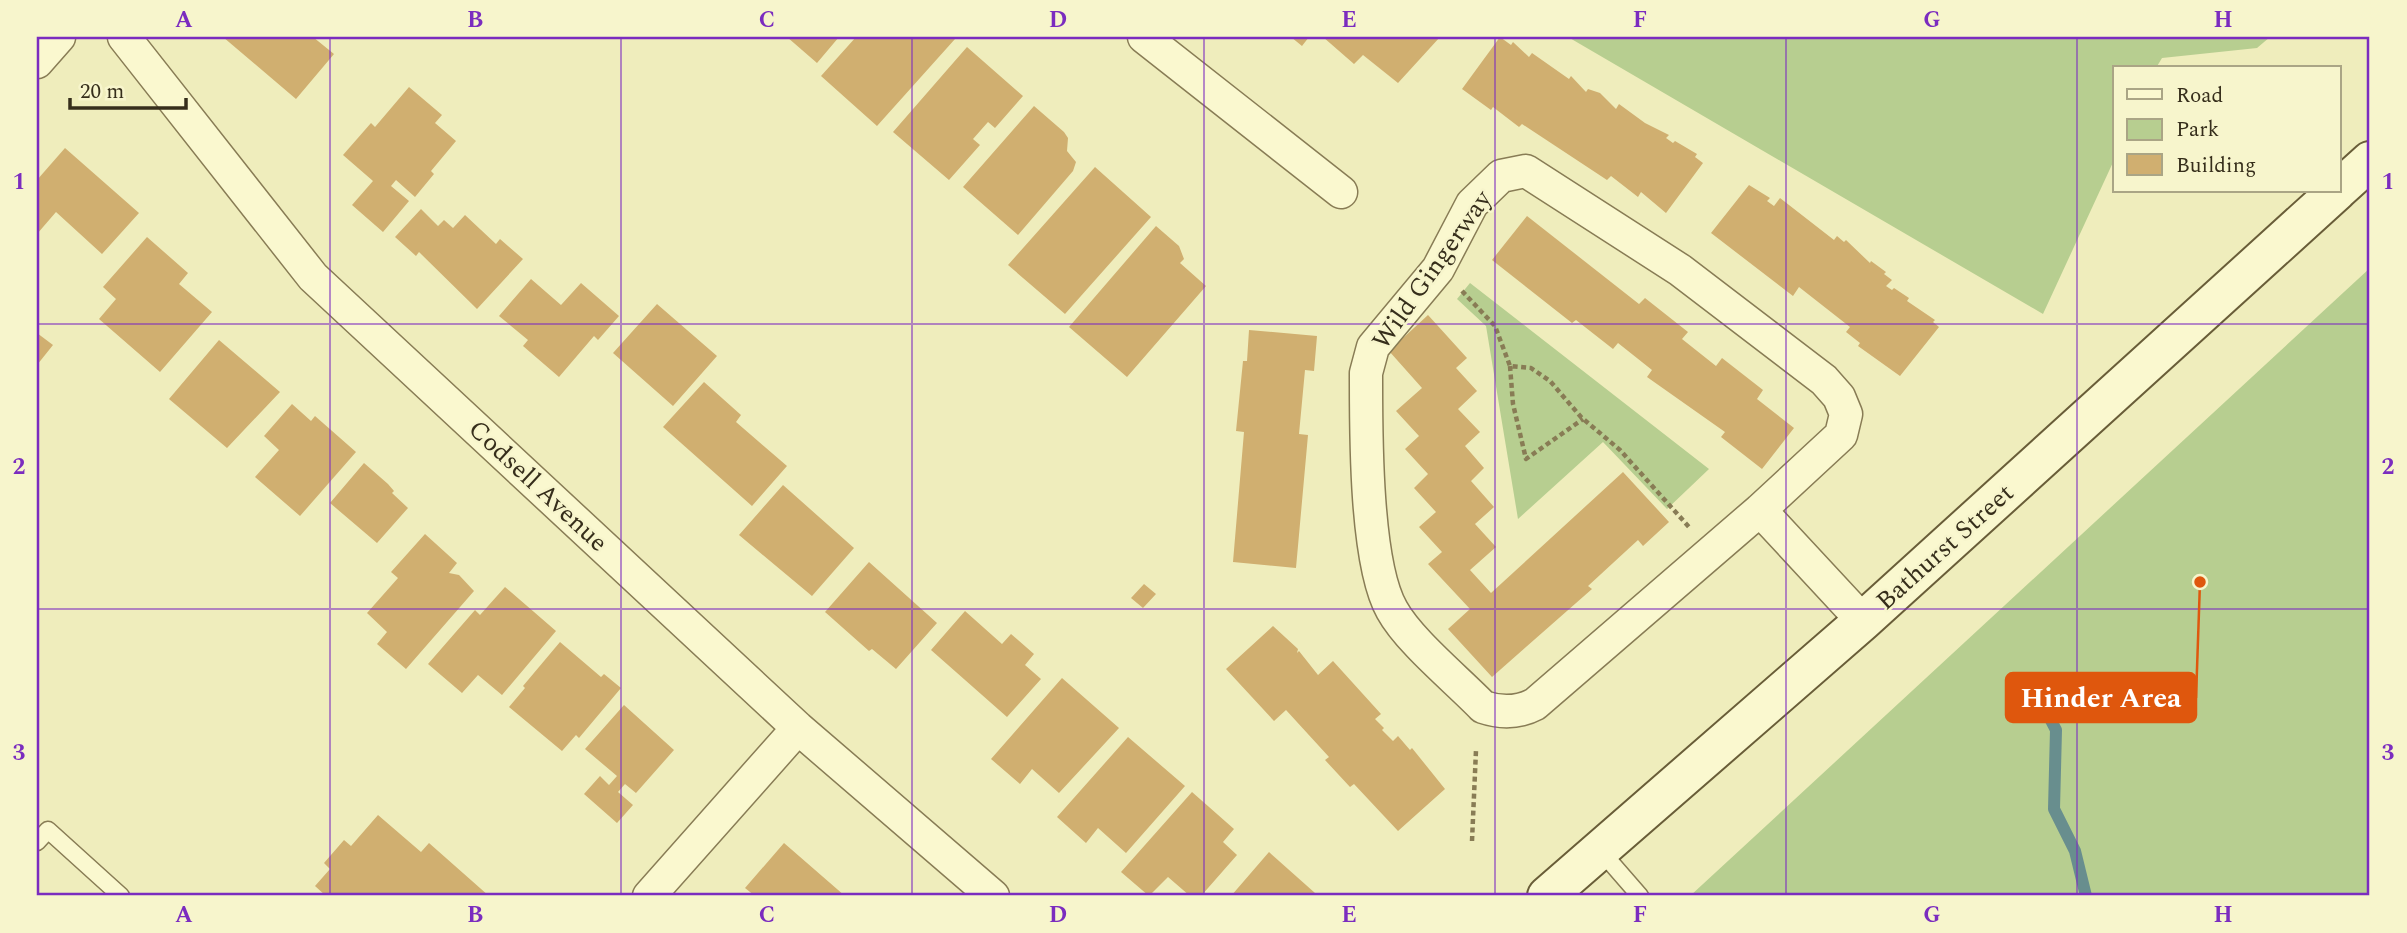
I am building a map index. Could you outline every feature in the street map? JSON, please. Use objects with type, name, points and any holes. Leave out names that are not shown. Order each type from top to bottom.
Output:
[{"type":"main road","name":"Bathurst Street","points":[[2340,188],[2370,161]]},
{"type":"main road","name":"Bathurst Street","points":[[1547,896],[1863,621],[2336,192]]},
{"type":"street","points":[[37,62],[58,37]]},
{"type":"street","name":"Codsell Avenue","points":[[124,37],[313,277],[798,728],[993,896]]},
{"type":"street","points":[[1144,37],[1341,192]]},
{"type":"street","name":"Wild Gingerway","points":[[1526,171],[1680,270],[1824,380],[1839,397],[1846,414],[1841,435],[1760,510],[1535,704],[1524,710],[1509,712],[1483,707],[1392,611],[1381,585],[1373,542],[1366,373],[1373,347],[1438,270],[1472,204],[1502,176],[1526,171]]},
{"type":"street","points":[[1760,510],[1863,621]]},
{"type":"street","points":[[649,896],[798,728]]},
{"type":"lane","points":[[37,842],[48,830],[121,896]]},
{"type":"lane","points":[[1600,850],[1640,896]]},
{"type":"path","points":[[1438,270],[1484,312],[1495,326],[1510,366],[1513,404],[1526,459],[1583,419]]},
{"type":"path","points":[[1510,366],[1531,368],[1550,381],[1583,419],[1620,450],[1673,509]]},
{"type":"path","points":[[1472,841],[1476,750]]},
{"type":"green space","points":[[1568,37],[2270,37],[2257,48],[2162,58],[2157,66],[2113,66],[2113,162],[2043,314]]},
{"type":"green space","points":[[2370,268],[2370,896],[1690,896]]},
{"type":"green space","points":[[1470,283],[1709,469],[1667,509],[1603,442],[1518,519],[1486,326],[1457,299]]},
{"type":"building","points":[[223,37],[313,37],[334,54],[296,99]]},
{"type":"building","points":[[787,37],[839,37],[817,63]]},
{"type":"building","points":[[856,37],[955,39],[877,126],[821,76]]},
{"type":"building","points":[[1291,37],[1309,37],[1302,46]]},
{"type":"building","points":[[1323,37],[1440,37],[1398,83],[1363,55],[1354,64]]},
{"type":"building","points":[[1500,37],[1511,45],[1513,42],[1529,57],[1532,53],[1569,79],[1571,76],[1586,92],[1588,89],[1600,93],[1616,109],[1619,104],[1645,123],[1669,135],[1666,138],[1673,143],[1675,141],[1697,154],[1695,157],[1703,163],[1666,213],[1641,192],[1638,197],[1611,176],[1607,180],[1522,124],[1519,127],[1493,107],[1491,110],[1462,89]]},
{"type":"building","points":[[967,47],[1023,96],[995,128],[988,122],[973,139],[980,145],[949,180],[893,132]]},
{"type":"building","points":[[409,87],[442,115],[435,123],[456,141],[431,171],[434,174],[415,197],[396,180],[391,186],[409,201],[383,232],[352,205],[373,181],[343,155],[371,123],[375,127]]},
{"type":"building","points":[[1034,106],[1064,132],[1068,138],[1067,151],[1076,162],[1073,171],[1018,235],[963,187]]},
{"type":"building","points":[[65,148],[139,213],[102,254],[56,212],[37,234],[37,180]]},
{"type":"building","points":[[1095,167],[1151,217],[1065,314],[1008,265]]},
{"type":"building","points":[[1749,185],[1770,198],[1767,201],[1774,206],[1780,198],[1834,240],[1837,236],[1844,242],[1846,240],[1870,263],[1871,261],[1886,272],[1884,274],[1892,280],[1886,286],[1909,298],[1907,301],[1935,320],[1933,322],[1939,327],[1900,376],[1858,346],[1860,343],[1846,332],[1850,327],[1799,287],[1793,296],[1711,233]]},
{"type":"building","points":[[421,209],[438,226],[444,220],[453,228],[465,215],[496,244],[500,239],[523,259],[477,309],[419,252],[416,256],[395,237]]},
{"type":"building","points":[[1527,216],[1639,304],[1645,298],[1688,332],[1682,339],[1716,366],[1722,358],[1763,390],[1757,399],[1794,428],[1762,469],[1721,437],[1725,432],[1647,377],[1652,370],[1618,343],[1613,349],[1576,320],[1572,323],[1492,260]]},
{"type":"building","points":[[1156,226],[1179,246],[1184,259],[1180,263],[1206,286],[1127,377],[1069,327]]},
{"type":"building","points":[[147,237],[188,273],[179,284],[212,312],[160,372],[99,319],[116,299],[103,287]]},
{"type":"building","points":[[531,279],[561,305],[581,283],[619,316],[598,340],[594,336],[559,377],[523,346],[528,340],[499,316]]},
{"type":"building","points":[[657,304],[717,356],[673,406],[613,353]]},
{"type":"building","points":[[1428,315],[1467,358],[1456,368],[1477,391],[1458,409],[1480,432],[1465,446],[1484,468],[1471,481],[1494,507],[1475,524],[1496,547],[1470,570],[1491,593],[1623,472],[1669,522],[1643,546],[1638,540],[1588,586],[1592,589],[1492,677],[1448,629],[1470,609],[1428,564],[1442,552],[1419,527],[1436,512],[1414,488],[1428,474],[1405,449],[1419,436],[1396,411],[1422,388],[1389,351]]},
{"type":"building","points":[[1249,330],[1317,336],[1314,371],[1305,370],[1299,434],[1308,435],[1296,568],[1233,562],[1244,432],[1236,431]]},
{"type":"building","points":[[37,333],[53,345],[37,365]]},
{"type":"building","points":[[219,340],[280,392],[227,448],[169,399]]},
{"type":"building","points":[[704,382],[741,415],[736,422],[787,466],[752,506],[663,427]]},
{"type":"building","points":[[292,404],[311,421],[315,416],[356,452],[300,516],[255,477],[279,450],[264,436]]},
{"type":"building","points":[[364,463],[388,484],[394,491],[392,493],[408,508],[377,543],[330,503]]},
{"type":"building","points":[[783,485],[854,548],[812,596],[739,535]]},
{"type":"building","points":[[425,534],[457,563],[449,573],[459,575],[474,591],[406,669],[377,644],[387,632],[367,613],[398,578],[391,572]]},
{"type":"building","points":[[869,562],[937,623],[896,669],[872,649],[869,651],[825,612]]},
{"type":"building","points":[[1144,584],[1156,594],[1143,608],[1131,598]]},
{"type":"building","points":[[505,587],[556,631],[502,695],[478,675],[462,693],[428,664],[475,610],[480,615]]},
{"type":"building","points":[[965,611],[1002,644],[1011,634],[1034,654],[1025,665],[1041,679],[1007,717],[931,650]]},
{"type":"building","points":[[1273,626],[1298,649],[1297,653],[1299,651],[1318,675],[1333,661],[1381,714],[1375,719],[1384,728],[1382,730],[1393,741],[1398,736],[1410,750],[1412,748],[1445,789],[1398,831],[1354,784],[1350,787],[1325,760],[1329,757],[1286,710],[1274,721],[1226,669]]},
{"type":"building","points":[[560,642],[601,677],[604,674],[621,688],[579,738],[576,735],[562,751],[509,707]]},
{"type":"building","points":[[1062,678],[1119,728],[1059,793],[1032,769],[1020,784],[991,759]]},
{"type":"building","points":[[624,705],[674,750],[636,793],[625,784],[618,792],[633,805],[617,823],[584,794],[600,776],[609,785],[617,776],[585,749]]},
{"type":"building","points":[[1128,737],[1185,786],[1126,853],[1098,828],[1086,843],[1057,817]]},
{"type":"building","points":[[1192,792],[1234,829],[1223,842],[1237,855],[1201,896],[1190,896],[1168,877],[1149,896],[1121,872]]},
{"type":"building","points":[[378,815],[421,852],[429,843],[489,896],[326,896],[315,886],[330,869],[324,863],[344,840],[351,846]]},
{"type":"building","points":[[784,843],[845,896],[755,896],[745,888]]},
{"type":"building","points":[[1269,852],[1315,893],[1312,896],[1231,896]]},
{"type":"waterway","points":[[2029,678],[2056,730],[2054,809],[2075,851],[2086,896]]},
{"type":"place","name":"Hinder Area","points":[[2200,582]]}]
